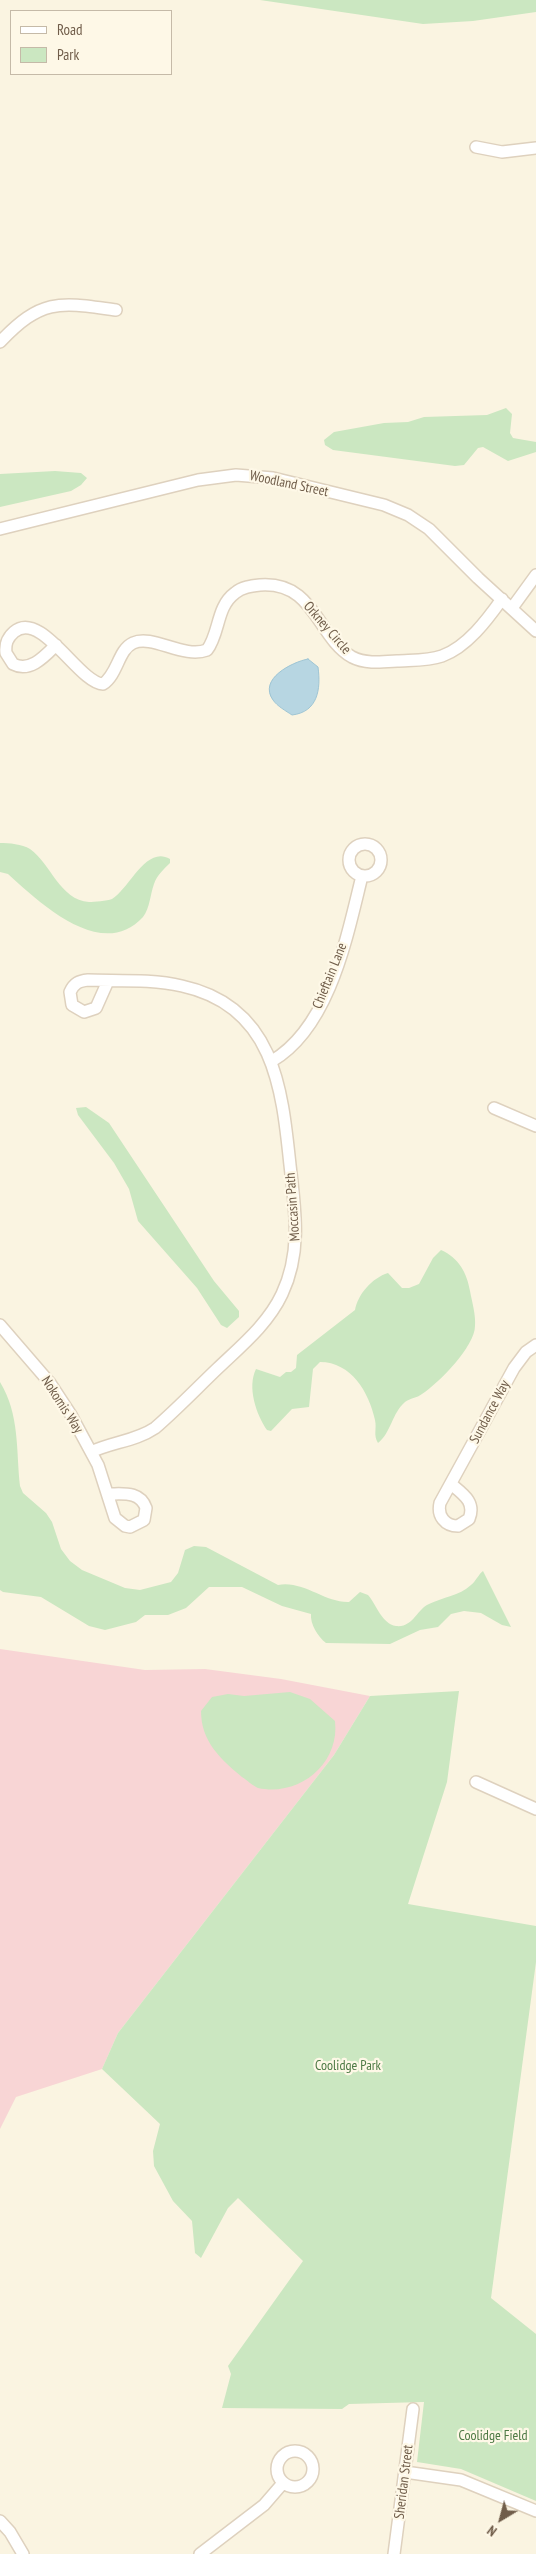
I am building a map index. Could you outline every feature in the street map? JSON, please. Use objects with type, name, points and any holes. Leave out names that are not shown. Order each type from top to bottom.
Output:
[{"type":"street","points":[[476,147],[502,152],[536,148]]},
{"type":"street","points":[[0,342],[28,315],[53,305],[78,304],[116,310]]},
{"type":"street","name":"Woodland Street","points":[[0,529],[198,480],[236,475],[260,476],[384,505],[408,515],[429,529],[536,631]]},
{"type":"street","points":[[512,608],[536,575]]},
{"type":"street","name":"Orkney Circle","points":[[56,645],[88,677],[103,684],[112,676],[126,648],[132,644],[145,642],[192,653],[207,650],[215,637],[227,601],[244,587],[265,585],[284,589],[300,597],[351,656],[378,662],[433,658],[462,645],[502,599]]},
{"type":"street","name":"Chieftain Lane","points":[[272,1061],[296,1042],[322,1002],[343,950],[362,876]]},
{"type":"street","name":"Moccasin Path","points":[[91,1452],[107,1444],[137,1437],[155,1428],[258,1330],[282,1296],[295,1256],[296,1215],[284,1105],[272,1061],[259,1038],[243,1018],[209,995],[170,984],[108,981]]},
{"type":"street","points":[[494,1108],[536,1126]]},
{"type":"street","name":"Nokomis Way","points":[[0,1325],[50,1383],[91,1452],[108,1494]]},
{"type":"street","name":"Sundance Way","points":[[451,1484],[514,1368],[526,1352],[536,1345]]},
{"type":"street","points":[[476,1782],[536,1809]]},
{"type":"street","name":"Sheridan Street","points":[[394,2554],[412,2409]]},
{"type":"street","points":[[405,2472],[461,2480],[536,2511]]},
{"type":"street","points":[[200,2554],[264,2505],[283,2483]]},
{"type":"street","points":[[0,2521],[10,2532],[23,2554]]},
{"type":"shaded area","points":[[0,1649],[145,1670],[205,1669],[281,1679],[370,1696],[334,1755],[118,2033],[102,2069],[16,2097],[0,2129]]},
{"type":"green space","points":[[260,0],[536,0],[536,12],[473,21],[423,24]]},
{"type":"green space","points":[[506,408],[512,414],[510,433],[513,438],[536,442],[536,452],[508,461],[483,447],[478,448],[464,465],[455,466],[333,450],[325,445],[324,440],[334,432],[384,423],[408,422],[424,417],[487,415]]},
{"type":"green space","points":[[55,471],[81,473],[87,478],[81,485],[71,491],[0,507],[0,474]]},
{"type":"green space","points":[[0,843],[27,847],[44,863],[70,895],[79,900],[89,902],[112,899],[153,858],[161,856],[170,859],[170,863],[155,881],[149,906],[143,917],[127,929],[109,933],[91,931],[72,923],[54,912],[8,874],[0,872]]},
{"type":"green space","points":[[86,1107],[109,1123],[214,1281],[239,1311],[239,1317],[227,1328],[221,1325],[197,1288],[138,1221],[129,1189],[114,1163],[78,1115],[76,1108]]},
{"type":"green space","points":[[441,1250],[453,1257],[464,1272],[469,1284],[475,1322],[469,1344],[446,1373],[422,1394],[405,1402],[397,1412],[386,1434],[378,1443],[372,1409],[357,1380],[341,1367],[331,1363],[320,1362],[313,1369],[309,1407],[292,1409],[271,1431],[267,1430],[259,1416],[254,1400],[252,1384],[256,1369],[280,1377],[286,1372],[291,1372],[296,1368],[297,1355],[355,1310],[359,1298],[371,1283],[388,1273],[402,1288],[409,1288],[419,1284],[433,1258]]},
{"type":"green space","points":[[0,1382],[11,1407],[14,1420],[20,1486],[23,1493],[46,1513],[52,1522],[61,1549],[70,1561],[82,1570],[125,1588],[140,1590],[171,1582],[178,1573],[185,1550],[194,1546],[206,1547],[278,1585],[287,1584],[305,1588],[331,1599],[349,1602],[360,1592],[368,1595],[383,1618],[396,1626],[407,1624],[425,1606],[466,1589],[483,1571],[511,1627],[502,1625],[481,1613],[464,1611],[451,1614],[438,1627],[420,1630],[390,1644],[326,1643],[315,1630],[311,1614],[282,1606],[242,1587],[209,1587],[186,1608],[168,1615],[145,1615],[136,1622],[105,1630],[89,1626],[41,1597],[3,1592],[0,1590]]},
{"type":"green space","name":"Coolidge Park","points":[[459,1691],[447,1782],[408,1904],[536,1926],[536,1962],[491,2298],[536,2334],[536,2501],[461,2469],[417,2462],[424,2402],[349,2404],[342,2409],[222,2408],[231,2374],[228,2366],[303,2261],[238,2198],[228,2208],[201,2258],[195,2253],[192,2221],[173,2201],[154,2166],[153,2151],[160,2124],[102,2069],[118,2033],[334,1755],[370,1696]]},
{"type":"green space","points":[[290,1692],[310,1699],[335,1721],[335,1737],[331,1751],[324,1763],[314,1774],[302,1782],[288,1787],[258,1788],[234,1770],[213,1748],[204,1731],[201,1711],[212,1697],[228,1694],[244,1696]]},
{"type":"water","points":[[308,659],[318,667],[319,683],[316,698],[307,709],[292,715],[273,700],[270,685],[273,679],[286,668]]},
{"type":"park label","name":"Coolidge Field","points":[[493,2436]]}]
